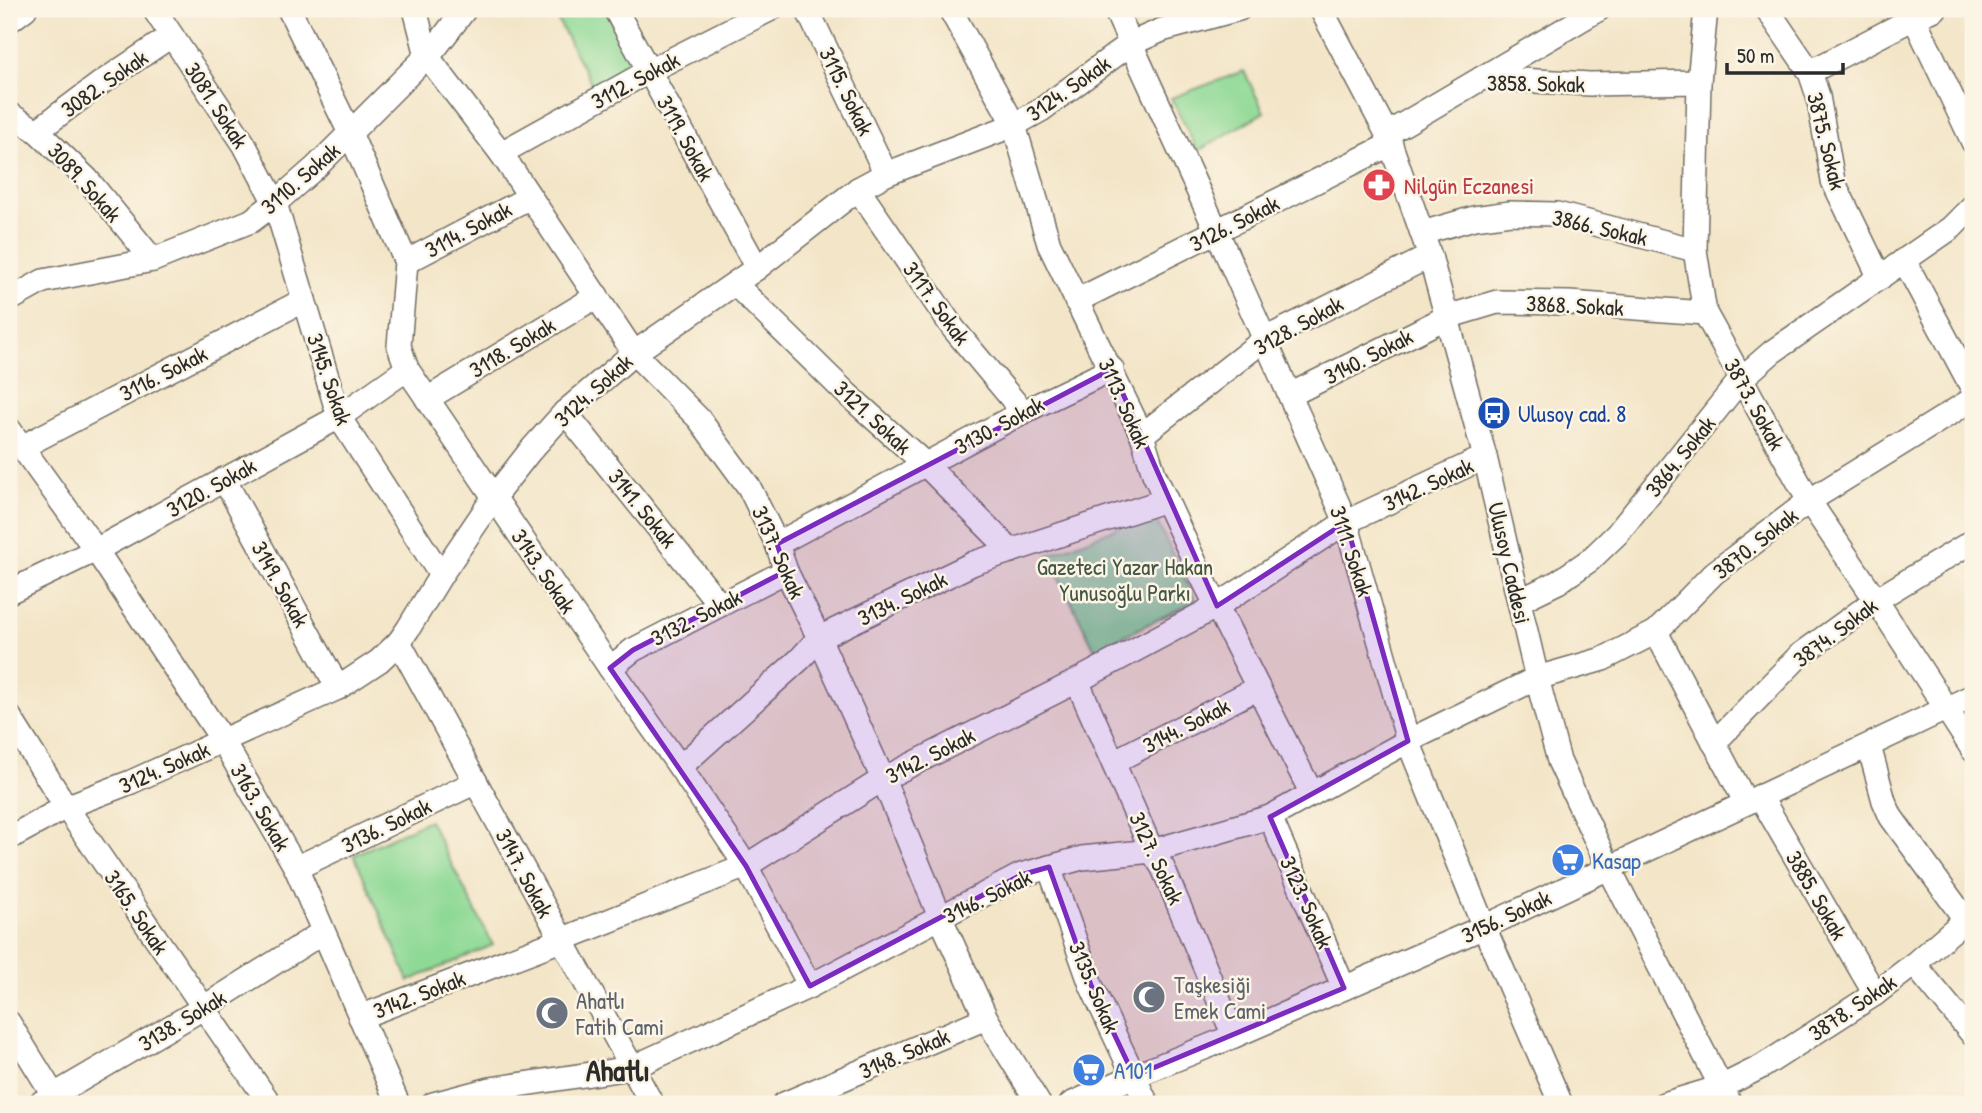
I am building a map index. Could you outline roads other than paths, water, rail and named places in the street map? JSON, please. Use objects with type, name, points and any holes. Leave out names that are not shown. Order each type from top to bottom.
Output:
[{"type":"street","points":[[9,21],[25,9]]},
{"type":"street","name":"3081. Sokak","points":[[154,9],[244,144],[275,203]]},
{"type":"street","name":"3143. Sokak","points":[[289,9],[350,133],[406,262],[399,346],[407,369],[746,866],[810,986]]},
{"type":"street","points":[[415,9],[427,56]]},
{"type":"street","name":"3110. Sokak","points":[[9,300],[43,281],[153,260],[251,221],[275,203],[350,133],[436,47],[465,9]]},
{"type":"street","name":"3119. Sokak","points":[[615,9],[757,268]]},
{"type":"street","name":"3112. Sokak","points":[[501,152],[649,71],[771,9]]},
{"type":"street","name":"3115. Sokak","points":[[807,9],[886,174]]},
{"type":"street","name":"3113. Sokak","points":[[950,9],[1014,125],[1049,244],[1112,369],[1142,435],[1154,474],[1217,606],[1312,794]]},
{"type":"street","name":"3111. Sokak","points":[[1115,9],[1346,522],[1408,741],[1484,928],[1562,1104]]},
{"type":"street","name":"3124. Sokak","points":[[9,838],[66,807],[131,782],[338,688],[379,661],[399,642],[494,497],[565,412],[634,353],[757,268],[858,189],[886,174],[1014,125],[1041,110],[1130,44],[1163,30],[1240,9]]},
{"type":"street","name":"Ulusoy Caddesi","points":[[1321,9],[1389,139],[1430,256],[1485,457],[1559,761],[1609,868],[1726,1096]]},
{"type":"street","points":[[1482,78],[1599,9]]},
{"type":"street","name":"3875. Sokak","points":[[1767,9],[1810,72],[1818,96],[1833,181],[1880,278]]},
{"type":"street","points":[[1810,72],[1912,13],[1935,9]]},
{"type":"street","name":"3873. Sokak","points":[[1703,10],[1695,250],[1705,313],[1809,501],[1973,750]]},
{"type":"street","points":[[1912,13],[1973,142]]},
{"type":"street","name":"3082. Sokak","points":[[19,123],[102,83],[171,36]]},
{"type":"street","name":"3137. Sokak","points":[[427,56],[501,152],[634,353],[699,419],[749,487],[883,779],[941,919],[986,1018],[1039,1104]]},
{"type":"street","name":"3858. Sokak","points":[[1389,139],[1482,78],[1590,84],[1699,82]]},
{"type":"street","name":"3089. Sokak","points":[[19,123],[87,179],[153,260]]},
{"type":"street","name":"3126. Sokak","points":[[1076,301],[1217,232],[1389,139]]},
{"type":"street","name":"3117. Sokak","points":[[858,189],[953,328],[1023,412]]},
{"type":"street","name":"3114. Sokak","points":[[406,262],[530,197]]},
{"type":"street","name":"3145. Sokak","points":[[275,203],[339,417],[441,575]]},
{"type":"street","name":"3864. Sokak","points":[[1519,601],[1558,582],[1590,561],[1617,534],[1741,379],[1772,352],[1951,228],[1973,206]]},
{"type":"street","name":"3866. Sokak","points":[[1422,233],[1486,216],[1510,213],[1557,214],[1695,250]]},
{"type":"street","name":"3128. Sokak","points":[[1142,435],[1265,340],[1430,256]]},
{"type":"street","points":[[1904,260],[1973,388]]},
{"type":"street","name":"3121. Sokak","points":[[734,284],[847,394],[925,464],[1011,551]]},
{"type":"street","name":"3118. Sokak","points":[[427,399],[597,296]]},
{"type":"street","name":"3116. Sokak","points":[[15,438],[303,300]]},
{"type":"street","name":"3868. Sokak","points":[[1447,317],[1497,302],[1569,303],[1705,313]]},
{"type":"street","name":"3140. Sokak","points":[[1290,396],[1447,317]]},
{"type":"street","name":"3120. Sokak","points":[[9,592],[96,550],[339,417],[407,369]]},
{"type":"street","name":"3130. Sokak","points":[[777,544],[1023,412],[1112,369]]},
{"type":"street","name":"3870. Sokak","points":[[1537,678],[1602,659],[1656,632],[1714,573],[1809,501],[1973,399]]},
{"type":"street","name":"3141. Sokak","points":[[565,412],[720,605]]},
{"type":"street","name":"3163. Sokak","points":[[15,438],[96,550],[223,741],[296,868],[398,1104]]},
{"type":"street","name":"3142. Sokak","points":[[360,1017],[746,866],[883,779],[1077,681],[1217,606],[1346,522],[1485,457]]},
{"type":"street","name":"3149. Sokak","points":[[224,480],[338,688]]},
{"type":"street","name":"3134. Sokak","points":[[680,767],[800,659],[819,638],[974,563],[1167,500]]},
{"type":"street","name":"3874. Sokak","points":[[1714,743],[1800,655],[1876,600],[1973,541]]},
{"type":"street","name":"3132. Sokak","points":[[610,668],[633,650],[786,571]]},
{"type":"street","name":"3885. Sokak","points":[[1656,632],[1714,743],[1753,799],[1875,995]]},
{"type":"street","name":"3147. Sokak","points":[[399,642],[652,1104]]},
{"type":"street","name":"3146. Sokak","points":[[433,1104],[494,1097],[631,1068],[810,986],[1021,875],[1082,858],[1152,850],[1270,817],[1408,741],[1537,678]]},
{"type":"street","name":"3127. Sokak","points":[[1077,681],[1152,850],[1163,868],[1234,1036]]},
{"type":"street","name":"3144. Sokak","points":[[1113,762],[1258,688]]},
{"type":"street","name":"3156. Sokak","points":[[1071,1104],[1484,928],[1973,696]]},
{"type":"street","name":"3165. Sokak","points":[[9,716],[66,807],[270,1104]]},
{"type":"street","points":[[1869,746],[1891,817],[1969,916]]},
{"type":"street","name":"3136. Sokak","points":[[296,868],[476,782]]},
{"type":"street","name":"3123. Sokak","points":[[1270,817],[1344,988]]},
{"type":"street","name":"3135. Sokak","points":[[1049,867],[1091,985],[1146,1104]]},
{"type":"street","name":"3878. Sokak","points":[[1664,1104],[1726,1096],[1763,1066],[1875,995],[1969,916]]},
{"type":"street","name":"3138. Sokak","points":[[51,1102],[323,932]]},
{"type":"street","points":[[1914,964],[1973,1035]]},
{"type":"street","name":"3148. Sokak","points":[[784,1104],[986,1018]]},
{"type":"street","points":[[9,1023],[51,1102]]},
{"type":"place","name":"Nilgün Eczanesi","points":[[1379,185]]},
{"type":"place","name":"Ulusoy cad. 8","points":[[1494,413]]},
{"type":"place","name":"Kasap","points":[[1568,860]]},
{"type":"place","name":"Taşkesiği Emek Cami","points":[[1149,997]]},
{"type":"place","name":"Ahatlı Fatih Cami","points":[[552,1013]]},
{"type":"place","name":"A101","points":[[1089,1070]]},
{"type":"district","name":"Ahatlı","points":[[618,1070]]},
{"type":"park label","name":"Gazeteci Yazar Hakan Yunusoğlu Parkı","points":[[1125,579]]}]
